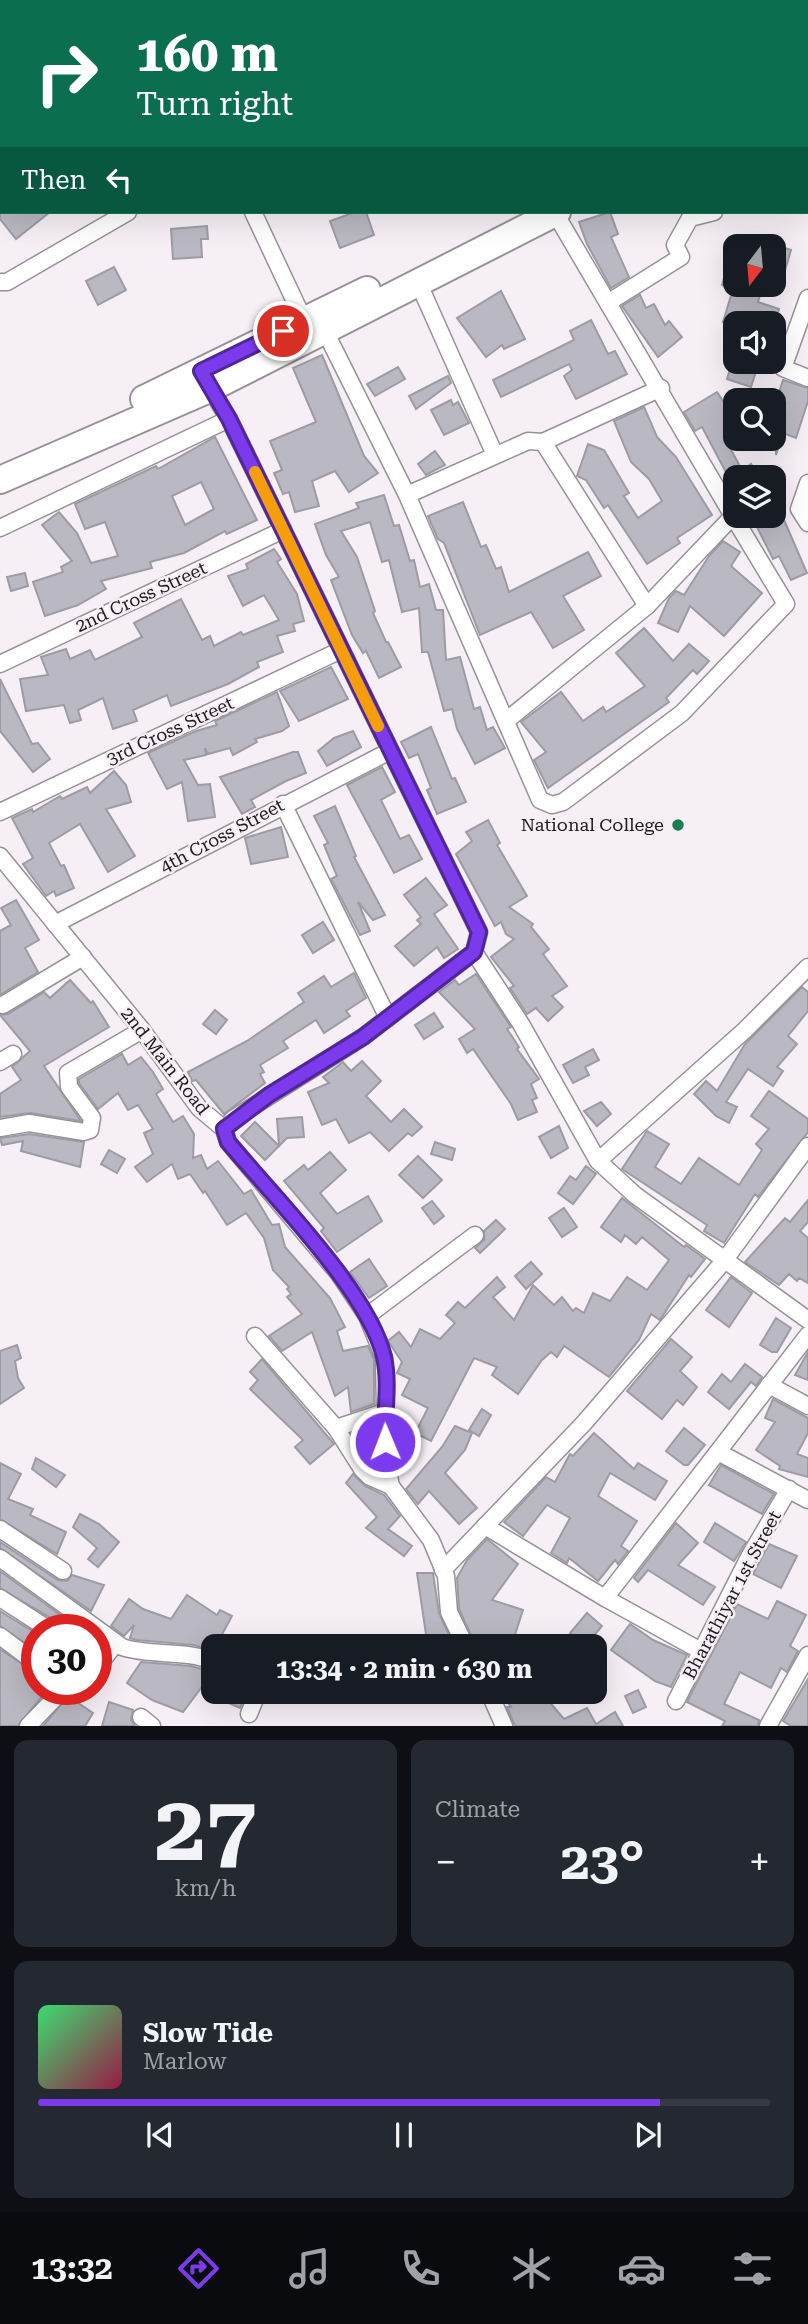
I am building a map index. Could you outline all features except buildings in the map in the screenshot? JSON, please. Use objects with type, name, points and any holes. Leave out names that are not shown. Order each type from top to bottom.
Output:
[{"type":"highway","points":[[313,330],[522,214]]},
{"type":"highway","points":[[4,473],[419,284],[552,214]]},
{"type":"street","points":[[0,282],[7,282],[125,214]]},
{"type":"street","points":[[254,214],[313,330],[407,495],[540,800],[552,805],[562,802],[682,712],[786,604],[740,528]]},
{"type":"street","points":[[557,214],[723,498]]},
{"type":"street","points":[[609,302],[681,257],[675,245],[690,218],[706,214]]},
{"type":"street","points":[[419,284],[495,456]]},
{"type":"street","points":[[808,298],[783,368],[808,377]]},
{"type":"street","points":[[205,380],[229,419],[479,932],[474,952],[388,1018],[233,1119],[224,1129]]},
{"type":"street","points":[[407,495],[528,441],[543,442],[661,388]]},
{"type":"street","points":[[0,527],[229,419]]},
{"type":"street","points":[[543,442],[648,606]]},
{"type":"street","points":[[808,483],[799,509],[808,523]]},
{"type":"street","points":[[506,721],[648,606],[723,527]]},
{"type":"street","name":"2nd Cross Street","points":[[0,664],[283,530]]},
{"type":"street","name":"3rd Cross Street","points":[[0,812],[341,650]]},
{"type":"street","name":"4th Cross Street","points":[[55,924],[390,751]]},
{"type":"street","points":[[284,804],[388,1018]]},
{"type":"street","name":"2nd Main Road","points":[[0,856],[142,1030],[199,1108],[224,1129],[228,1142],[338,1274],[367,1316],[384,1358],[387,1384],[384,1412],[386,1462],[391,1486],[432,1541],[443,1570],[449,1612],[460,1634]]},
{"type":"street","points":[[474,952],[521,1024],[598,1161],[635,1195],[808,1320]]},
{"type":"street","points":[[3,1005],[83,957]]},
{"type":"street","points":[[598,1161],[807,972]]},
{"type":"street","points":[[0,1128],[29,1123],[84,1132],[90,1130],[92,1118],[69,1087],[68,1073],[142,1030]]},
{"type":"street","points":[[443,1570],[584,1423],[724,1261],[808,1146]]},
{"type":"street","points":[[367,1316],[475,1235]]},
{"type":"street","points":[[605,1598],[808,1335]]},
{"type":"street","points":[[255,1336],[336,1428],[370,1478],[391,1486]]},
{"type":"street","points":[[769,1385],[808,1406]]},
{"type":"street","points":[[336,1428],[384,1412]]},
{"type":"street","points":[[718,1452],[808,1500]]},
{"type":"street","name":"Bharathiyar 1st Street","points":[[676,1701],[749,1557],[789,1489]]},
{"type":"street","points":[[485,1526],[605,1598],[701,1651]]},
{"type":"street","points":[[0,1529],[64,1571]]},
{"type":"street","points":[[0,1558],[116,1643],[142,1654],[201,1656]]},
{"type":"street","points":[[0,1598],[25,1614]]},
{"type":"street","points":[[0,1636],[21,1652]]},
{"type":"street","points":[[112,1648],[116,1643]]},
{"type":"street","points":[[768,1726],[802,1683],[808,1655]]},
{"type":"street","points":[[249,1714],[253,1704]]},
{"type":"street","points":[[494,1704],[504,1726]]},
{"type":"street","points":[[28,1726],[48,1705]]},
{"type":"slow traffic","points":[[255,472],[378,726]]},
{"type":"place","name":"National College","points":[[678,825]]},
{"type":"route","points":[[283,331],[201,371],[209,389],[229,419],[479,932],[474,952],[363,1037],[269,1095],[233,1119],[224,1129],[228,1142],[338,1274],[367,1316],[384,1358],[387,1384],[385,1442]]}]
